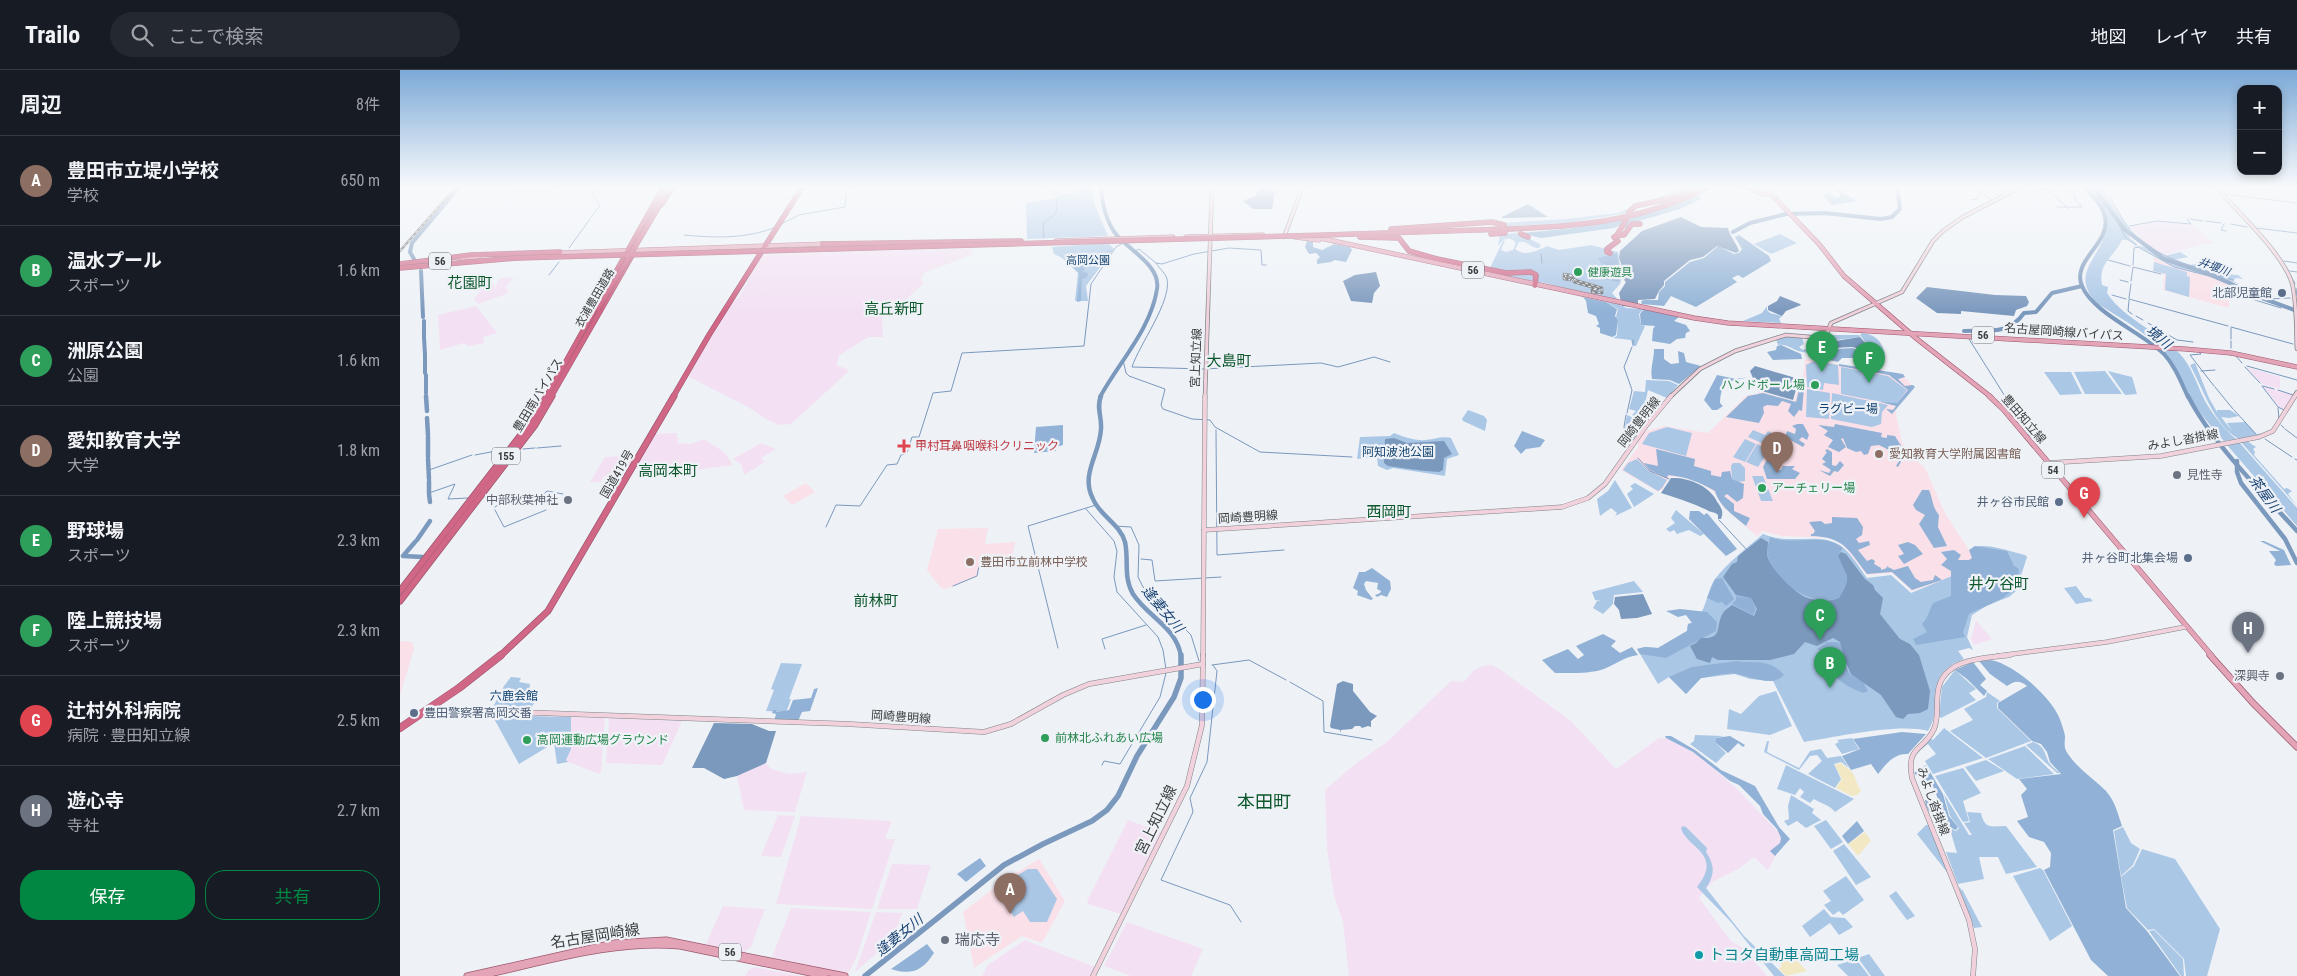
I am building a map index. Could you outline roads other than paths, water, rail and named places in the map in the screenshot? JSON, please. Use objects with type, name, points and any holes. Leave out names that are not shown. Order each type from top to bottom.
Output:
[{"type":"highway","name":"155","points":[[625,256],[641,228]]},
{"type":"highway","name":"衣浦豊田道路","points":[[581,341],[647,228]]},
{"type":"highway","name":"豊田南バイパス","points":[[400,600],[530,432],[647,228]]},
{"type":"highway","name":"国道419号","points":[[400,728],[429,709],[517,642],[551,608],[709,335],[776,228]]},
{"type":"highway","points":[[401,267],[507,258],[1022,242],[1296,236],[1416,228]]},
{"type":"highway","points":[[1364,231],[1447,228]]},
{"type":"highway","points":[[822,248],[1536,228]]},
{"type":"highway","points":[[1491,234],[1566,228]]},
{"type":"highway","points":[[1620,228],[1616,233],[1617,235],[1624,235],[1628,228]]},
{"type":"highway","points":[[1328,234],[1397,238],[1403,241],[1406,249],[1410,252],[1482,267]]},
{"type":"highway","points":[[1522,234],[1528,237]]},
{"type":"highway","points":[[1610,253],[1607,250],[1618,242],[1614,238]]},
{"type":"highway","points":[[822,248],[832,243],[1022,242]]},
{"type":"highway","points":[[1424,249],[1424,252],[1428,255],[1499,271],[1513,273],[1533,272],[1536,276],[1535,283]]},
{"type":"highway","points":[[401,267],[471,255],[535,253],[559,255]]},
{"type":"highway","points":[[401,267],[559,255]]},
{"type":"highway","name":"豊田南バイパス","points":[[400,591],[456,521],[553,391],[570,364],[581,341],[583,332],[625,256]]},
{"type":"highway","name":"155","points":[[456,521],[488,486]]},
{"type":"main road","name":"宮上知立線","points":[[1204,530],[1210,228]]},
{"type":"main road","points":[[1285,235],[1288,228]]},
{"type":"main road","name":"豊田知立線","points":[[1804,228],[1819,244],[1844,276],[1909,332],[1991,397],[2186,627],[2254,703],[2297,747]]},
{"type":"main road","name":"岡崎豊明線","points":[[429,709],[848,724],[980,732],[1005,726],[1035,709],[1089,684],[1203,664],[1204,530],[1562,507],[1577,504],[1605,486],[1642,431],[1693,374],[1708,363],[1732,351],[1783,336],[1794,335],[1823,338],[1834,321],[1897,296],[1906,289],[1933,242],[1948,228]]},
{"type":"main road","points":[[2251,228],[2284,267],[2292,284],[2297,349]]},
{"type":"main road","name":"名古屋岡崎線バイパス","points":[[559,255],[632,256],[1109,238],[1285,235],[1340,244],[1535,283],[1708,320],[1745,325],[2173,347],[2231,353],[2297,366]]},
{"type":"main road","name":"名古屋岡崎線バイパス","points":[[559,255],[629,250],[765,246],[822,248],[1113,242],[1209,237]]},
{"type":"main road","name":"56","points":[[401,267],[535,253]]},
{"type":"main road","name":"56","points":[[478,259],[530,258]]},
{"type":"main road","name":"みよし沓掛線","points":[[2048,463],[2152,456],[2259,437],[2273,431],[2297,392]]},
{"type":"main road","name":"みよし沓掛線","points":[[1973,976],[1975,949],[1971,927],[1912,778],[1909,765],[1913,751],[1927,738],[1935,725],[1938,690],[1942,679],[1956,666],[1972,660],[2094,643],[2186,627]]},
{"type":"main road","name":"宮上知立線","points":[[1093,976],[1179,802],[1195,765],[1202,725],[1203,664]]},
{"type":"main road","name":"名古屋岡崎線","points":[[467,976],[607,944],[639,940],[666,940],[845,976]]},
{"type":"main road","name":"名古屋岡崎線","points":[[480,976],[617,946],[659,944],[680,946],[825,976]]},
{"type":"waterway","points":[[414,259],[410,252],[412,243],[424,228]]},
{"type":"waterway","points":[[569,248],[583,228]]},
{"type":"waterway","points":[[684,235],[731,237],[754,234],[772,228]]},
{"type":"waterway","points":[[1043,228],[1044,238]]},
{"type":"waterway","name":"逢妻女川","points":[[1100,397],[1141,332],[1154,304],[1157,289],[1157,280],[1149,265],[1112,228]]},
{"type":"waterway","points":[[1733,232],[1740,228]]},
{"type":"waterway","name":"境川","points":[[2082,286],[2080,277],[2082,268],[2102,236],[2105,228]]},
{"type":"waterway","name":"井堰川","points":[[2121,228],[2126,238]]},
{"type":"waterway","name":"井堰川","points":[[2124,228],[2164,259],[2215,276],[2259,297],[2297,311]]},
{"type":"waterway","name":"井堰川","points":[[2129,228],[2145,244],[2169,257],[2233,280]]},
{"type":"waterway","points":[[2222,228],[2221,230],[2226,231]]},
{"type":"waterway","points":[[2258,228],[2297,233]]},
{"type":"waterway","points":[[2127,239],[2136,245]]},
{"type":"waterway","points":[[826,527],[836,505],[860,506],[887,465],[897,464],[901,455],[907,453],[912,437],[919,437],[933,393],[951,391],[962,353],[1084,346],[1091,284],[1116,247],[1123,243]]},
{"type":"waterway","points":[[2133,265],[2134,248],[2138,247]]},
{"type":"waterway","name":"井堰川","points":[[2138,247],[2174,267],[2209,276],[2233,286]]},
{"type":"waterway","points":[[1156,263],[1162,264],[1194,254],[1229,248],[1261,250],[1262,265],[1266,265]]},
{"type":"waterway","points":[[1133,252],[1139,249],[1156,263]]},
{"type":"waterway","points":[[1541,254],[1542,263]]},
{"type":"waterway","points":[[2108,260],[2130,266]]},
{"type":"waterway","points":[[2284,261],[2297,263]]},
{"type":"waterway","points":[[549,275],[559,262]]},
{"type":"waterway","points":[[2283,262],[2293,280]]},
{"type":"waterway","points":[[1156,263],[1167,279],[1165,299],[1132,367],[1204,369],[1321,363],[1338,367],[1374,357],[1390,362]]},
{"type":"waterway","points":[[2131,281],[2133,267],[2161,274]]},
{"type":"waterway","points":[[421,271],[423,317]]},
{"type":"waterway","points":[[2290,271],[2297,272]]},
{"type":"waterway","points":[[2120,280],[2128,282]]},
{"type":"waterway","points":[[2129,298],[2131,284]]},
{"type":"waterway","points":[[1964,331],[1990,331],[2005,328],[2012,325],[2024,313],[2036,312],[2052,293],[2082,286]]},
{"type":"waterway","name":"境川","points":[[2082,286],[2096,305],[2164,354],[2175,369],[2188,397]]},
{"type":"waterway","points":[[2296,288],[2297,296]]},
{"type":"waterway","points":[[2232,293],[2281,308]]},
{"type":"waterway","points":[[2112,295],[2126,299]]},
{"type":"waterway","points":[[2269,299],[2290,298]]},
{"type":"waterway","points":[[2129,299],[2228,326]]},
{"type":"waterway","points":[[2129,300],[2128,311],[2132,314]]},
{"type":"waterway","points":[[2136,316],[2143,320]]},
{"type":"waterway","points":[[424,321],[424,336]]},
{"type":"waterway","points":[[2148,323],[2177,340],[2193,342]]},
{"type":"waterway","points":[[2231,327],[2293,344]]},
{"type":"waterway","points":[[2231,328],[2231,339]]},
{"type":"waterway","points":[[424,337],[425,355]]},
{"type":"waterway","points":[[1969,339],[2030,436]]},
{"type":"waterway","points":[[1633,340],[1633,345]]},
{"type":"waterway","points":[[2231,341],[2231,348]]},
{"type":"waterway","points":[[1627,413],[1632,390],[1624,367],[1632,347]]},
{"type":"waterway","points":[[2199,352],[2201,354],[2190,355],[2202,371]]},
{"type":"waterway","points":[[2225,354],[2231,355]]},
{"type":"waterway","points":[[425,356],[425,373]]},
{"type":"waterway","points":[[2236,356],[2242,363]]},
{"type":"waterway","points":[[1123,360],[1126,373],[1129,376],[1165,389],[1161,405],[1163,409],[1192,419],[1210,420],[1215,427],[1260,452],[1352,457]]},
{"type":"waterway","points":[[2247,366],[2297,380]]},
{"type":"waterway","points":[[2245,367],[2260,383]]},
{"type":"waterway","points":[[2202,371],[2215,370]]},
{"type":"waterway","points":[[2202,371],[2214,386]]},
{"type":"waterway","points":[[426,375],[426,393]]},
{"type":"waterway","points":[[2262,386],[2278,407],[2284,410]]},
{"type":"waterway","points":[[2263,386],[2274,389]]},
{"type":"waterway","points":[[2215,387],[2233,409]]},
{"type":"waterway","points":[[2278,390],[2293,395]]},
{"type":"waterway","points":[[426,396],[427,411]]},
{"type":"waterway","name":"逢妻女川","points":[[1101,396],[1099,404],[1100,438],[1090,472],[1090,490],[1096,505],[1119,530],[1125,542],[1127,575],[1133,594],[1174,637],[1181,656]]},
{"type":"waterway","name":"境川","points":[[2188,396],[2210,431],[2237,464]]},
{"type":"waterway","points":[[2278,408],[2279,419]]},
{"type":"waterway","points":[[2234,410],[2256,434]]},
{"type":"waterway","points":[[1626,415],[1624,427],[1629,444]]},
{"type":"waterway","points":[[427,418],[428,435]]},
{"type":"waterway","points":[[2281,425],[2284,428]]},
{"type":"waterway","points":[[2285,429],[2297,438]]},
{"type":"waterway","points":[[1216,430],[1217,555],[1284,550]]},
{"type":"waterway","points":[[428,437],[428,457]]},
{"type":"waterway","points":[[2265,439],[2292,457]]},
{"type":"waterway","points":[[537,448],[561,446]]},
{"type":"waterway","points":[[523,449],[535,448]]},
{"type":"waterway","points":[[498,451],[506,450]]},
{"type":"waterway","points":[[475,455],[496,451]]},
{"type":"waterway","points":[[429,470],[472,455]]},
{"type":"waterway","points":[[1638,458],[1650,471],[1669,479]]},
{"type":"waterway","points":[[428,459],[429,479]]},
{"type":"waterway","name":"境川","points":[[2237,464],[2297,531]]},
{"type":"waterway","name":"茶屋川","points":[[2237,464],[2237,472],[2241,483],[2285,539],[2297,563]]},
{"type":"waterway","points":[[429,481],[429,493]]},
{"type":"waterway","points":[[429,493],[455,484],[448,499],[468,498]]},
{"type":"waterway","points":[[512,495],[534,503],[547,491],[563,494]]},
{"type":"waterway","points":[[429,494],[430,502]]},
{"type":"waterway","points":[[485,497],[510,495]]},
{"type":"waterway","points":[[495,507],[511,496]]},
{"type":"waterway","points":[[1058,648],[1028,526],[1096,505]]},
{"type":"waterway","points":[[1086,509],[1114,541],[1117,551],[1114,577],[1117,592],[1158,637],[1163,650],[1166,669]]},
{"type":"waterway","points":[[495,510],[504,527],[546,510]]},
{"type":"waterway","points":[[1719,520],[1747,550]]},
{"type":"waterway","points":[[417,540],[430,521]]},
{"type":"waterway","points":[[1115,526],[1131,527],[1139,545],[1138,577],[1143,587],[1191,635],[1199,661]]},
{"type":"waterway","points":[[415,542],[403,556],[423,557]]},
{"type":"waterway","points":[[953,586],[977,576],[979,566],[1014,566],[1036,559]]},
{"type":"waterway","points":[[1141,559],[1152,560],[1155,581],[1221,577]]},
{"type":"waterway","points":[[1105,649],[1102,639],[1146,625]]},
{"type":"waterway","name":"逢妻女川","points":[[865,976],[1004,865],[1092,821],[1107,810],[1118,796],[1137,756],[1174,697],[1181,678],[1181,656]]},
{"type":"waterway","points":[[1212,665],[1249,660],[1286,680]]},
{"type":"waterway","points":[[1213,665],[1217,671],[1207,762],[1190,798],[1193,812],[1161,880],[1230,905],[1241,922]]},
{"type":"waterway","points":[[1102,765],[1104,761],[1120,764],[1160,697],[1166,673]]},
{"type":"waterway","points":[[1290,682],[1323,701],[1324,732],[1372,740]]},
{"type":"tunnel","points":[[1510,228],[1521,234]]},
{"type":"railway","points":[[400,251],[420,228]]},
{"type":"railway","points":[[1564,274],[1571,275],[1575,280],[1602,288],[1602,293],[1592,292],[1592,290],[1598,289],[1574,282],[1570,275],[1565,276],[1570,280],[1564,279],[1564,274]]},
{"type":"place","name":"健康遊具","points":[[1578,272]]},
{"type":"place","name":"北部児童館","points":[[2282,293]]},
{"type":"place","name":"野球場","points":[[1822,372]]},
{"type":"place","name":"陸上競技場","points":[[1869,383]]},
{"type":"place","name":"ハンドボール場","points":[[1815,385]]},
{"type":"place","name":"甲村耳鼻咽喉科クリニック","points":[[904,446]]},
{"type":"place","name":"愛知教育大学附属図書館","points":[[1879,454]]},
{"type":"place","name":"愛知教育大学","points":[[1777,473]]},
{"type":"place","name":"見性寺","points":[[2177,475]]},
{"type":"place","name":"アーチェリー場","points":[[1762,488]]},
{"type":"place","name":"中部秋葉神社","points":[[568,500]]},
{"type":"place","name":"井ヶ谷市民館","points":[[2059,502]]},
{"type":"place","name":"辻村外科病院","points":[[2084,518]]},
{"type":"place","name":"井ヶ谷町北集会場","points":[[2188,558]]},
{"type":"place","name":"豊田市立前林中学校","points":[[970,562]]},
{"type":"place","name":"洲原公園","points":[[1820,640]]},
{"type":"place","name":"遊心寺","points":[[2248,653]]},
{"type":"place","name":"深興寺","points":[[2280,676]]},
{"type":"place","name":"温水プール","points":[[1830,688]]},
{"type":"place","name":"豊田警察署高岡交番","points":[[414,713]]},
{"type":"place","name":"前林北ふれあい広場","points":[[1045,738]]},
{"type":"place","name":"高岡運動広場グラウンド","points":[[527,740]]},
{"type":"place","name":"豊田市立堤小学校","points":[[1010,914]]},
{"type":"place","name":"瑞応寺","points":[[945,940]]},
{"type":"place","name":"トヨタ自動車高岡工場","points":[[1699,955]]},
{"type":"district","name":"花園町","points":[[470,283]]},
{"type":"district","name":"高丘新町","points":[[894,309]]},
{"type":"district","name":"大島町","points":[[1229,361]]},
{"type":"district","name":"高岡本町","points":[[668,471]]},
{"type":"district","name":"西岡町","points":[[1389,512]]},
{"type":"district","name":"井ケ谷町","points":[[1999,584]]},
{"type":"district","name":"前林町","points":[[876,601]]},
{"type":"district","name":"本田町","points":[[1264,801]]},
{"type":"park label","name":"高岡公園","points":[[1088,260]]},
{"type":"park label","name":"ラグビー場","points":[[1848,409]]},
{"type":"park label","name":"阿知波池公園","points":[[1398,452]]},
{"type":"park label","name":"六鹿会館","points":[[514,696]]}]
